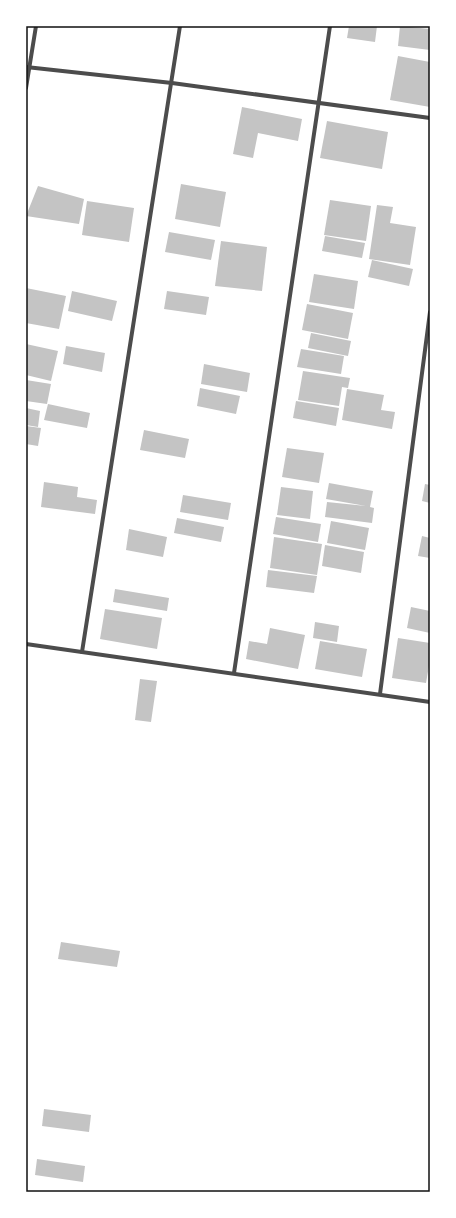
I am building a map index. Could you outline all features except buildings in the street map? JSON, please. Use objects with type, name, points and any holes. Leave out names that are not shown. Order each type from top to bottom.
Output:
[{"type":"street","points":[[26,88],[28,67],[36,26]]},
{"type":"street","points":[[82,652],[180,26]]},
{"type":"street","points":[[234,673],[330,26]]},
{"type":"street","points":[[28,67],[172,83],[430,118]]},
{"type":"street","points":[[380,694],[430,312]]},
{"type":"street","points":[[26,644],[430,702]]}]
